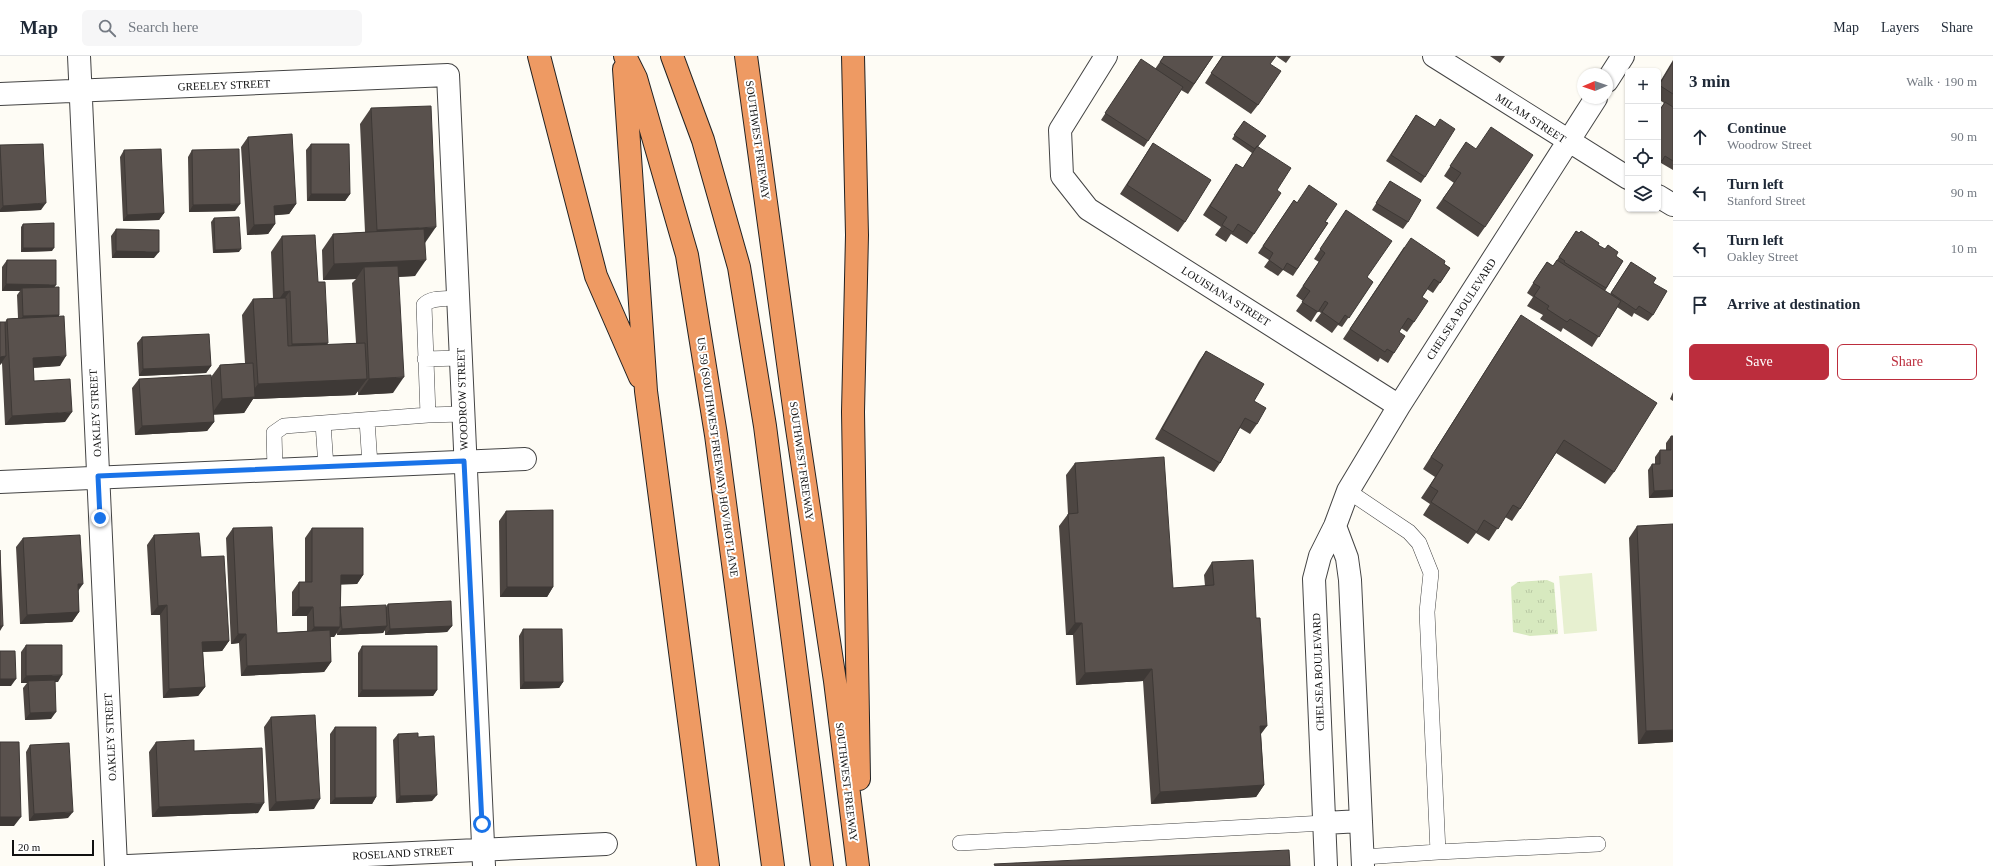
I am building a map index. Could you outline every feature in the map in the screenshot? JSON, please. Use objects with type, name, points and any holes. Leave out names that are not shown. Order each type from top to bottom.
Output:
[{"type":"highway","points":[[539,56],[596,276],[646,391]]},
{"type":"highway","points":[[624,56],[646,391],[708,866]]},
{"type":"highway","name":"US 59 (SOUTHWEST FREEWAY) HOV/HOT LANE","points":[[624,56],[636,78],[687,255],[716,435],[773,866]]},
{"type":"highway","points":[[672,56],[704,140],[739,267],[765,426],[822,866]]},
{"type":"highway","name":"SOUTHWEST FREEWAY","points":[[746,56],[796,422],[835,681],[859,866]]},
{"type":"highway","points":[[853,56],[857,235],[853,412],[859,866]]},
{"type":"street","name":"OAKLEY STREET","points":[[79,56],[116,866]]},
{"type":"street","name":"LOUISIANA STREET","points":[[1106,56],[1060,130],[1062,176],[1088,209],[1399,406]]},
{"type":"street","name":"MILAM STREET","points":[[1434,56],[1568,142],[1625,176]]},
{"type":"street","points":[[1613,72],[1623,56]]},
{"type":"street","name":"GREELEY STREET","points":[[0,94],[448,75]]},
{"type":"street","name":"WOODROW STREET","points":[[448,75],[464,461],[483,858]]},
{"type":"street","name":"CHELSEA BOULEVARD","points":[[1326,866],[1314,579],[1320,556],[1335,526],[1348,490],[1399,406],[1592,104]]},
{"type":"street","points":[[1661,198],[1673,205]]},
{"type":"street","points":[[0,482],[98,476],[525,459]]},
{"type":"street","points":[[1335,526],[1347,558],[1350,580],[1363,861]]},
{"type":"street","points":[[1324,823],[1361,821]]},
{"type":"street","name":"ROSELAND STREET","points":[[128,866],[483,858],[606,844]]},
{"type":"lane","points":[[428,415],[424,305],[428,301],[457,298]]},
{"type":"lane","points":[[426,359],[460,358]]},
{"type":"lane","points":[[275,469],[274,433],[278,428],[284,426],[428,415],[462,414]]},
{"type":"lane","points":[[367,420],[370,465]]},
{"type":"lane","points":[[323,423],[326,467]]},
{"type":"lane","points":[[1348,490],[1409,532],[1419,543],[1431,572],[1427,612],[1438,852]]},
{"type":"lane","points":[[960,843],[1324,823]]},
{"type":"lane","points":[[1363,861],[1438,852],[1598,844]]},
{"type":"green space","points":[[1592,573],[1597,631],[1564,634],[1559,576]]},
{"type":"green space","points":[[1547,580],[1554,583],[1558,634],[1530,636],[1513,632],[1511,587],[1518,582]]},
{"type":"building","points":[[1164,56],[1213,56],[1194,84],[1160,62]]},
{"type":"building","points":[[1223,56],[1276,56],[1270,64],[1281,71],[1258,105],[1211,73]]},
{"type":"building","points":[[1141,59],[1183,87],[1148,141],[1105,113]]},
{"type":"building","points":[[1673,62],[1673,94],[1661,86],[1661,82]]},
{"type":"building","points":[[1665,102],[1673,107],[1673,161],[1665,156],[1661,160],[1661,108]]},
{"type":"building","points":[[431,106],[436,227],[377,230],[371,108]]},
{"type":"building","points":[[1416,115],[1435,127],[1440,119],[1455,129],[1425,177],[1391,155]]},
{"type":"building","points":[[1244,121],[1266,136],[1255,149],[1234,135]]},
{"type":"building","points":[[1491,127],[1533,155],[1485,227],[1443,199],[1461,173],[1450,166],[1466,142],[1476,149]]},
{"type":"building","points":[[292,134],[296,204],[274,206],[275,224],[254,225],[248,137]]},
{"type":"building","points":[[1153,143],[1211,180],[1185,222],[1127,185]]},
{"type":"building","points":[[43,144],[46,203],[3,206],[0,145]]},
{"type":"building","points":[[311,144],[349,144],[350,194],[311,194]]},
{"type":"building","points":[[1257,146],[1291,168],[1277,190],[1281,193],[1254,234],[1238,224],[1233,232],[1222,225],[1227,217],[1210,206],[1236,164],[1243,168]]},
{"type":"building","points":[[161,149],[164,213],[127,215],[124,150]]},
{"type":"building","points":[[239,149],[240,204],[193,205],[192,150]]},
{"type":"building","points":[[1390,181],[1421,200],[1408,222],[1376,203]]},
{"type":"building","points":[[1309,185],[1337,204],[1325,222],[1328,223],[1297,269],[1287,263],[1283,270],[1269,260],[1273,253],[1263,246],[1294,200],[1297,203]]},
{"type":"building","points":[[1346,210],[1392,241],[1367,277],[1373,282],[1349,318],[1345,315],[1339,324],[1322,312],[1328,303],[1325,301],[1318,312],[1302,302],[1310,291],[1303,286],[1325,253],[1320,249]]},
{"type":"building","points":[[239,217],[241,249],[215,250],[214,218]]},
{"type":"building","points":[[54,223],[54,248],[23,248],[23,224]]},
{"type":"building","points":[[116,229],[159,230],[159,252],[116,251]]},
{"type":"building","points":[[424,229],[426,260],[334,264],[333,234]]},
{"type":"building","points":[[1576,231],[1579,233],[1581,231],[1605,249],[1608,245],[1618,252],[1616,256],[1623,261],[1606,288],[1564,262],[1565,261],[1559,257]]},
{"type":"building","points":[[315,235],[318,282],[325,282],[328,343],[292,344],[290,291],[284,292],[282,236]]},
{"type":"building","points":[[1411,238],[1445,261],[1444,264],[1450,268],[1440,283],[1434,279],[1422,297],[1428,301],[1414,322],[1408,318],[1399,332],[1405,336],[1394,353],[1387,349],[1385,352],[1350,329]]},
{"type":"building","points":[[7,260],[56,260],[56,285],[6,284]]},
{"type":"building","points":[[1557,260],[1621,301],[1599,337],[1570,319],[1567,322],[1547,309],[1549,306],[1534,296],[1540,287],[1533,283],[1547,262],[1553,266]]},
{"type":"building","points":[[1631,262],[1656,278],[1653,283],[1667,291],[1653,315],[1639,306],[1636,310],[1611,293]]},
{"type":"building","points":[[398,266],[404,377],[369,379],[364,267]]},
{"type":"building","points":[[59,287],[59,315],[23,316],[22,288]]},
{"type":"building","points":[[286,298],[288,346],[365,343],[367,379],[258,384],[253,299]]},
{"type":"building","points":[[1521,315],[1657,403],[1614,472],[1564,440],[1520,509],[1513,505],[1498,529],[1484,520],[1477,532],[1431,502],[1438,491],[1430,486],[1443,465],[1431,457]]},
{"type":"building","points":[[64,316],[66,356],[33,358],[34,381],[70,379],[72,412],[12,416],[7,319]]},
{"type":"building","points":[[0,322],[5,322],[6,356],[0,357]]},
{"type":"building","points":[[209,334],[211,366],[143,369],[142,337]]},
{"type":"building","points":[[1206,351],[1264,384],[1254,401],[1266,408],[1257,424],[1245,418],[1220,463],[1162,429]]},
{"type":"building","points":[[253,363],[255,397],[222,399],[220,365]]},
{"type":"building","points":[[211,375],[214,422],[142,426],[139,379]]},
{"type":"building","points":[[1671,436],[1673,436],[1673,490],[1654,491],[1652,464],[1660,464],[1660,450],[1671,450]]},
{"type":"building","points":[[1164,457],[1173,588],[1214,585],[1212,562],[1253,560],[1256,618],[1260,618],[1267,726],[1260,726],[1264,785],[1160,792],[1152,669],[1085,673],[1082,623],[1075,623],[1068,514],[1078,513],[1075,463]]},
{"type":"building","points":[[553,510],[553,587],[507,587],[506,511]]},
{"type":"building","points":[[1673,524],[1673,730],[1646,731],[1637,526]]},
{"type":"building","points":[[272,527],[277,633],[330,630],[331,662],[247,666],[246,634],[238,634],[233,528]]},
{"type":"building","points":[[312,528],[363,528],[363,575],[341,575],[340,627],[314,627],[313,607],[299,607],[299,582],[312,582]]},
{"type":"building","points":[[199,533],[201,557],[224,556],[229,641],[202,642],[205,687],[169,689],[167,605],[158,606],[154,535]]},
{"type":"building","points":[[80,535],[83,584],[78,584],[79,612],[27,615],[23,538]]},
{"type":"building","points":[[0,550],[3,626],[0,626]]},
{"type":"building","points":[[451,601],[452,626],[390,629],[388,604]]},
{"type":"building","points":[[386,605],[387,626],[342,629],[340,607]]},
{"type":"building","points":[[523,629],[562,629],[563,682],[524,682]]},
{"type":"building","points":[[26,645],[62,645],[62,675],[26,676]]},
{"type":"building","points":[[362,646],[437,646],[437,690],[362,690]]},
{"type":"building","points":[[0,651],[15,651],[16,679],[0,679]]},
{"type":"building","points":[[55,680],[56,712],[30,713],[28,681]]},
{"type":"building","points":[[315,715],[320,799],[276,802],[271,717]]},
{"type":"building","points":[[335,727],[376,727],[376,797],[335,798]]},
{"type":"building","points":[[418,733],[418,737],[434,736],[437,795],[400,796],[398,734]]},
{"type":"building","points":[[194,740],[194,751],[262,748],[264,803],[159,807],[156,742]]},
{"type":"building","points":[[0,742],[19,742],[21,817],[0,817]]},
{"type":"building","points":[[69,743],[73,812],[34,814],[30,745]]},
{"type":"building","points":[[1289,850],[1290,866],[995,866],[994,864]]},
{"type":"route","points":[[100,518],[98,476],[464,461],[482,824]]}]
